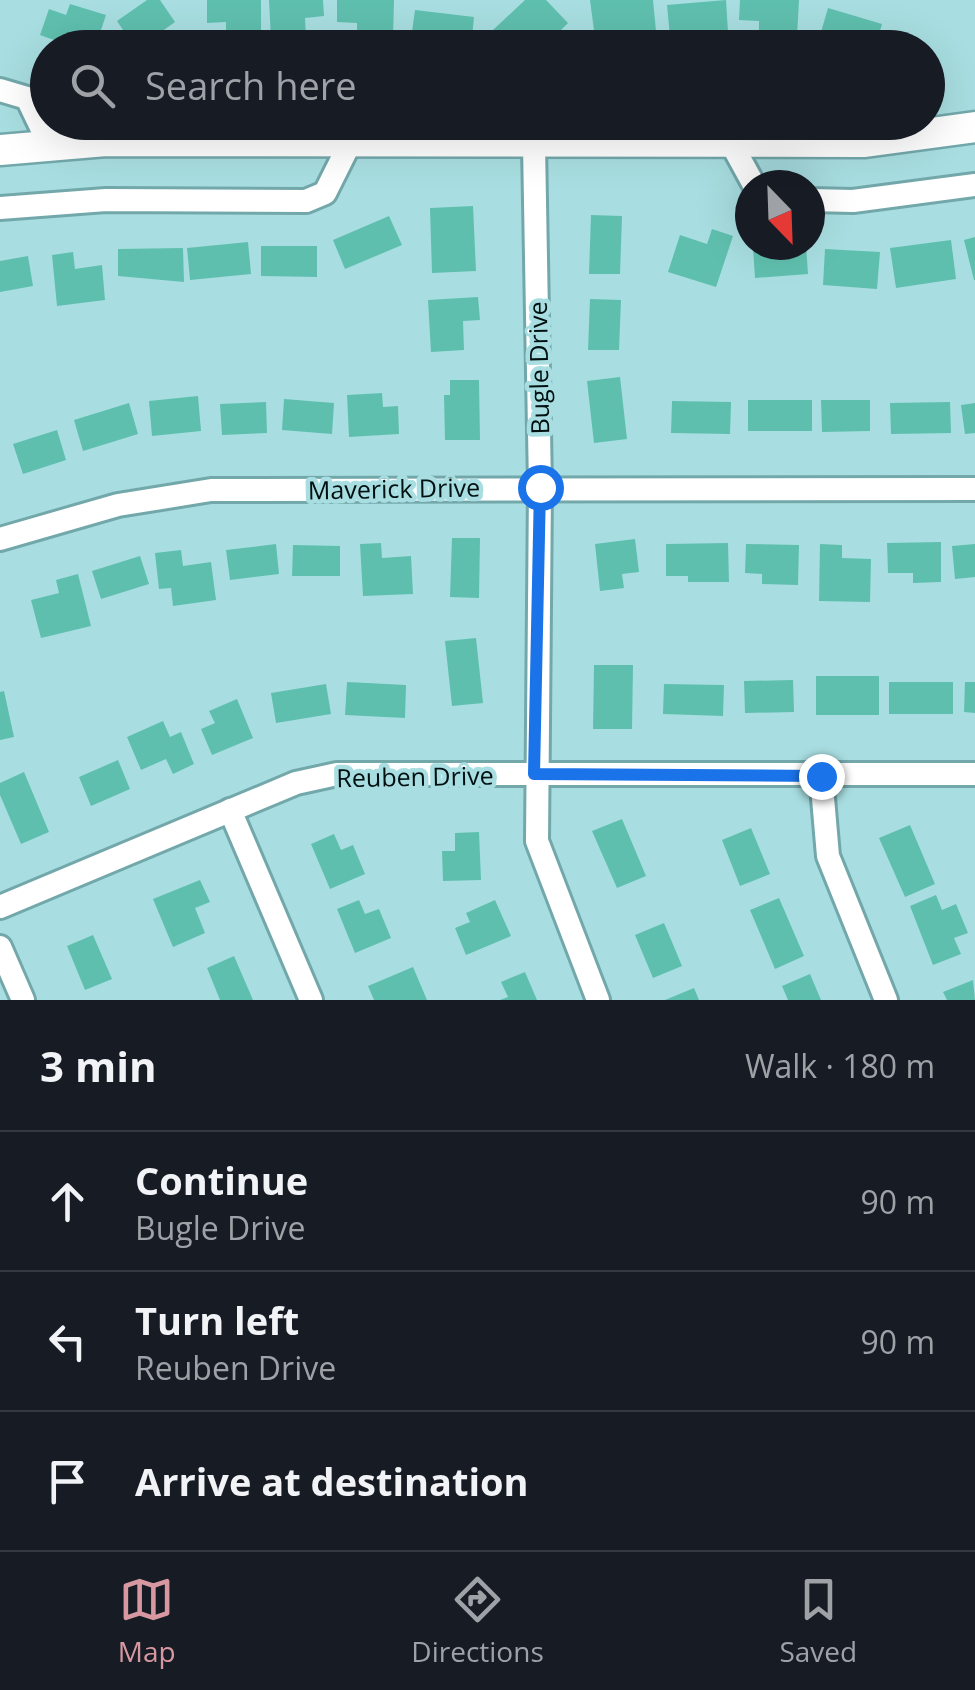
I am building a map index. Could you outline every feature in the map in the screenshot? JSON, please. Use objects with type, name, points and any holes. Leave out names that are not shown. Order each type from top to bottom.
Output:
[{"type":"main road","points":[[945,132],[975,126]]},
{"type":"main road","points":[[0,150],[93,140]]},
{"type":"main road","points":[[304,140],[350,143],[369,140]]},
{"type":"main road","points":[[490,140],[534,144],[546,140]]},
{"type":"main road","points":[[695,140],[749,140]]},
{"type":"street","points":[[0,90],[27,98],[30,104]]},
{"type":"street","points":[[47,140],[49,144]]},
{"type":"street","points":[[732,142],[746,170]]},
{"type":"street","points":[[0,208],[78,200],[306,201],[325,192],[350,143]]},
{"type":"street","name":"Bugle Drive","points":[[534,144],[540,487],[534,774],[537,841],[598,1000]]},
{"type":"street","points":[[825,200],[853,201],[975,185]]},
{"type":"street","name":"Maverick Drive","points":[[0,539],[181,492],[540,487],[975,489]]},
{"type":"street","name":"Reuben Drive","points":[[0,907],[296,783],[337,774],[975,774]]},
{"type":"street","points":[[821,776],[828,856],[886,1000]]},
{"type":"street","points":[[230,810],[310,1000]]},
{"type":"street","points":[[0,947],[23,1000]]},
{"type":"building","points":[[147,0],[160,0],[175,22],[164,30],[123,30],[117,21]]},
{"type":"building","points":[[207,0],[261,0],[261,30],[226,30],[226,22],[207,23]]},
{"type":"building","points":[[269,0],[323,0],[324,16],[305,18],[306,30],[271,30]]},
{"type":"building","points":[[337,0],[394,0],[393,30],[357,30],[357,23],[337,22]]},
{"type":"building","points":[[525,0],[546,0],[568,23],[561,30],[493,30]]},
{"type":"building","points":[[590,0],[653,0],[656,30],[594,30]]},
{"type":"building","points":[[726,0],[728,30],[669,30],[667,5]]},
{"type":"building","points":[[740,0],[799,0],[797,30],[759,30],[759,21],[739,20]]},
{"type":"building","points":[[70,4],[106,15],[101,30],[42,30],[49,9],[66,15]]},
{"type":"building","points":[[828,8],[882,24],[880,30],[822,30]]},
{"type":"building","points":[[415,10],[474,17],[473,30],[412,30]]},
{"type":"building","points":[[473,206],[476,271],[432,273],[430,208]]},
{"type":"building","points":[[591,215],[622,216],[620,274],[589,274]]},
{"type":"building","points":[[389,216],[402,245],[345,269],[333,240]]},
{"type":"building","points":[[712,229],[733,236],[716,287],[668,272],[680,235],[707,244]]},
{"type":"building","points":[[975,237],[975,280],[974,280],[964,240]]},
{"type":"building","points":[[951,240],[956,279],[896,288],[890,248]]},
{"type":"building","points":[[248,242],[251,274],[190,280],[187,248]]},
{"type":"building","points":[[261,246],[317,246],[317,277],[261,276]]},
{"type":"building","points":[[183,248],[184,282],[118,276],[118,249]]},
{"type":"building","points":[[825,249],[880,252],[877,289],[823,285]]},
{"type":"building","points":[[73,252],[75,269],[102,265],[105,300],[57,306],[52,255]]},
{"type":"building","points":[[28,256],[33,286],[0,292],[0,261]]},
{"type":"building","points":[[754,260],[807,260],[808,274],[755,278]]},
{"type":"building","points":[[478,297],[480,320],[463,321],[464,350],[431,352],[428,300]]},
{"type":"building","points":[[590,299],[621,300],[619,350],[588,350]]},
{"type":"building","points":[[620,377],[627,439],[594,443],[587,381]]},
{"type":"building","points":[[450,380],[479,380],[480,440],[445,440],[444,395],[450,395]]},
{"type":"building","points":[[382,393],[383,407],[398,406],[399,434],[349,437],[347,395]]},
{"type":"building","points":[[198,396],[201,431],[152,436],[149,401]]},
{"type":"building","points":[[284,399],[334,403],[332,434],[282,430]]},
{"type":"building","points":[[748,400],[812,400],[812,431],[748,431]]},
{"type":"building","points":[[821,400],[870,400],[870,431],[822,432]]},
{"type":"building","points":[[672,401],[731,402],[730,434],[671,433]]},
{"type":"building","points":[[266,402],[267,433],[222,435],[220,404]]},
{"type":"building","points":[[950,402],[951,433],[891,434],[890,403]]},
{"type":"building","points":[[129,403],[138,434],[83,451],[74,420]]},
{"type":"building","points":[[975,403],[975,433],[965,434],[961,405]]},
{"type":"building","points":[[57,430],[66,460],[23,474],[13,444]]},
{"type":"building","points":[[452,538],[480,538],[479,598],[450,597]]},
{"type":"building","points":[[635,539],[639,572],[622,574],[624,588],[600,591],[595,544]]},
{"type":"building","points":[[941,542],[941,582],[913,583],[913,573],[888,573],[887,543]]},
{"type":"building","points":[[381,543],[382,558],[411,556],[413,594],[363,596],[360,544]]},
{"type":"building","points":[[728,543],[729,582],[688,582],[688,576],[666,576],[666,544]]},
{"type":"building","points":[[276,544],[279,574],[230,580],[226,550]]},
{"type":"building","points":[[746,544],[799,545],[798,585],[762,584],[762,574],[745,573]]},
{"type":"building","points":[[820,544],[842,545],[842,558],[871,559],[870,602],[819,601]]},
{"type":"building","points":[[975,544],[975,577],[955,579],[952,546]]},
{"type":"building","points":[[293,545],[340,546],[340,576],[292,576]]},
{"type":"building","points":[[181,550],[183,566],[211,562],[216,600],[173,606],[171,588],[159,589],[155,553]]},
{"type":"building","points":[[140,556],[149,584],[101,599],[92,571]]},
{"type":"building","points":[[78,574],[91,626],[41,638],[31,600],[59,593],[56,580]]},
{"type":"building","points":[[476,638],[483,703],[452,706],[445,641]]},
{"type":"building","points":[[594,665],[633,665],[632,729],[593,729]]},
{"type":"building","points":[[816,676],[879,676],[879,715],[816,715]]},
{"type":"building","points":[[793,680],[794,712],[745,713],[744,681]]},
{"type":"building","points":[[347,682],[406,685],[405,718],[345,715]]},
{"type":"building","points":[[889,682],[953,682],[953,714],[889,714]]},
{"type":"building","points":[[965,682],[975,682],[975,713],[964,712]]},
{"type":"building","points":[[326,684],[331,714],[276,723],[271,693]]},
{"type":"building","points":[[664,684],[724,685],[723,716],[663,714]]},
{"type":"building","points":[[4,691],[14,737],[0,740],[0,692]]},
{"type":"building","points":[[237,699],[253,738],[212,755],[201,729],[215,723],[209,711]]},
{"type":"building","points":[[163,721],[170,737],[181,732],[194,764],[173,774],[166,759],[141,770],[127,737]]},
{"type":"building","points":[[118,760],[130,789],[91,806],[79,777]]},
{"type":"building","points":[[24,772],[49,832],[21,844],[0,795],[0,783]]},
{"type":"building","points":[[622,819],[646,876],[617,888],[592,831]]},
{"type":"building","points":[[910,825],[935,884],[905,897],[879,838]]},
{"type":"building","points":[[751,828],[770,874],[740,886],[722,840]]},
{"type":"building","points":[[479,832],[481,880],[443,881],[442,851],[455,851],[455,833]]},
{"type":"building","points":[[334,834],[341,850],[353,845],[365,874],[330,889],[311,844]]},
{"type":"building","points":[[200,880],[210,902],[195,908],[205,933],[173,947],[153,899]]},
{"type":"building","points":[[936,895],[942,910],[956,904],[968,933],[954,938],[961,954],[933,965],[910,906]]},
{"type":"building","points":[[779,898],[804,956],[775,969],[750,910]]},
{"type":"building","points":[[359,900],[365,914],[379,909],[391,938],[355,953],[337,909]]},
{"type":"building","points":[[495,900],[511,936],[466,955],[455,928],[470,922],[466,913]]},
{"type":"building","points":[[664,923],[682,966],[653,978],[635,935]]},
{"type":"building","points":[[93,935],[112,979],[85,990],[67,946]]},
{"type":"building","points":[[234,956],[253,1000],[220,1000],[207,968]]},
{"type":"building","points":[[413,967],[427,1000],[374,1000],[368,986]]},
{"type":"building","points":[[525,972],[537,1000],[500,1000],[508,997],[501,982]]},
{"type":"building","points":[[810,974],[821,1000],[788,1000],[782,986]]},
{"type":"building","points":[[973,980],[975,1000],[947,1000],[943,992]]},
{"type":"building","points":[[694,988],[699,1000],[665,1000]]},
{"type":"route","points":[[540,487],[534,774],[821,776]]}]
